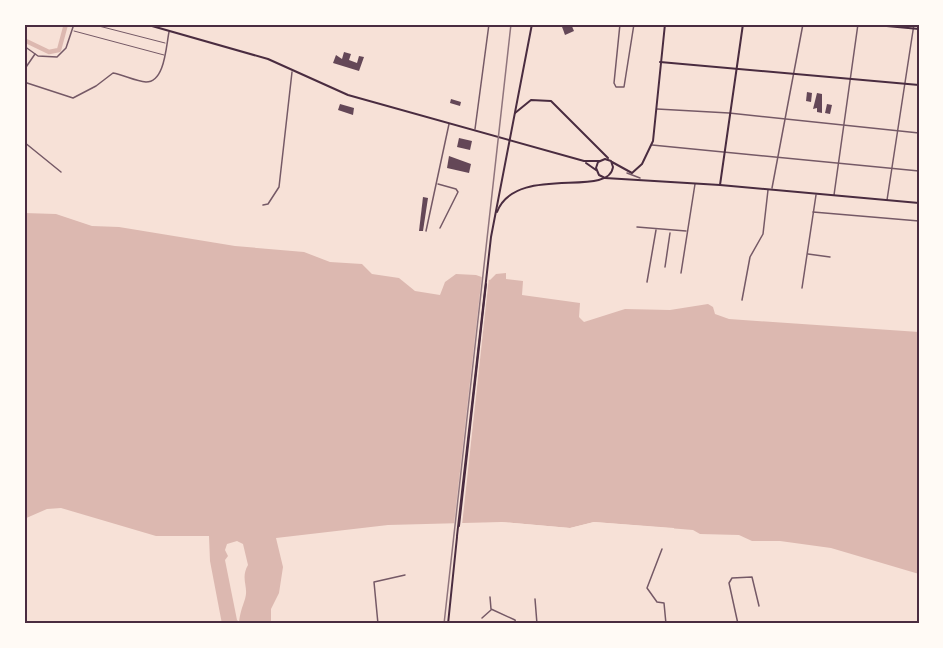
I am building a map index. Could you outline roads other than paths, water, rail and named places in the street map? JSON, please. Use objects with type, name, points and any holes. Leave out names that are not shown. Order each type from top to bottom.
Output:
[{"type":"main road","points":[[145,24],[268,59],[342,93],[584,161],[610,161]]},
{"type":"main road","points":[[448,624],[486,275],[507,148],[532,24]]},
{"type":"main road","points":[[513,119],[520,106],[531,99],[551,101],[610,161],[627,173],[637,170],[652,145],[665,24]]},
{"type":"main road","points":[[720,184],[743,24]]},
{"type":"main road","points":[[865,24],[919,29]]},
{"type":"main road","points":[[660,62],[919,85]]},
{"type":"main road","points":[[584,161],[605,177]]},
{"type":"main road","points":[[597,171],[600,161]]},
{"type":"main road","points":[[605,177],[613,172],[610,161]]},
{"type":"main road","points":[[494,220],[504,198],[517,189],[605,177],[720,184],[919,203]]},
{"type":"street","points":[[25,24],[26,31]]},
{"type":"street","points":[[24,46],[35,54],[57,57],[66,48],[74,24]]},
{"type":"street","points":[[475,130],[489,24]]},
{"type":"street","points":[[620,24],[614,82],[616,87],[627,86],[634,24]]},
{"type":"street","points":[[742,300],[750,257],[763,234],[770,190],[787,121],[803,24]]},
{"type":"street","points":[[834,195],[858,24]]},
{"type":"street","points":[[887,200],[914,24]]},
{"type":"street","points":[[24,82],[63,96],[75,97],[113,73],[144,81],[156,79],[169,31]]},
{"type":"street","points":[[24,70],[35,54]]},
{"type":"street","points":[[262,205],[268,204],[279,187],[292,71]]},
{"type":"street","points":[[656,108],[729,113],[787,121],[919,133]]},
{"type":"street","points":[[426,231],[449,123]]},
{"type":"street","points":[[24,142],[60,172]]},
{"type":"street","points":[[652,145],[919,171]]},
{"type":"street","points":[[627,173],[640,178]]},
{"type":"street","points":[[681,273],[695,183]]},
{"type":"street","points":[[437,184],[458,191],[440,228]]},
{"type":"street","points":[[802,288],[816,194]]},
{"type":"street","points":[[813,212],[919,221]]},
{"type":"street","points":[[637,227],[670,232],[687,231]]},
{"type":"street","points":[[647,282],[656,230]]},
{"type":"street","points":[[665,267],[670,232]]},
{"type":"street","points":[[807,254],[830,257]]},
{"type":"street","points":[[662,549],[647,588],[657,602],[664,603],[666,624]]},
{"type":"street","points":[[378,624],[374,581],[405,575]]},
{"type":"street","points":[[738,624],[729,583],[732,578],[752,577],[759,606]]},
{"type":"street","points":[[482,618],[491,609],[490,597]]},
{"type":"street","points":[[535,599],[537,624]]},
{"type":"street","points":[[491,609],[515,620],[516,624]]},
{"type":"lane","points":[[91,24],[167,43]]},
{"type":"lane","points":[[72,31],[164,56]]},
{"type":"waterway","points":[[24,40],[49,52],[59,50],[66,24]]},
{"type":"railway","points":[[444,624],[511,24]]}]
